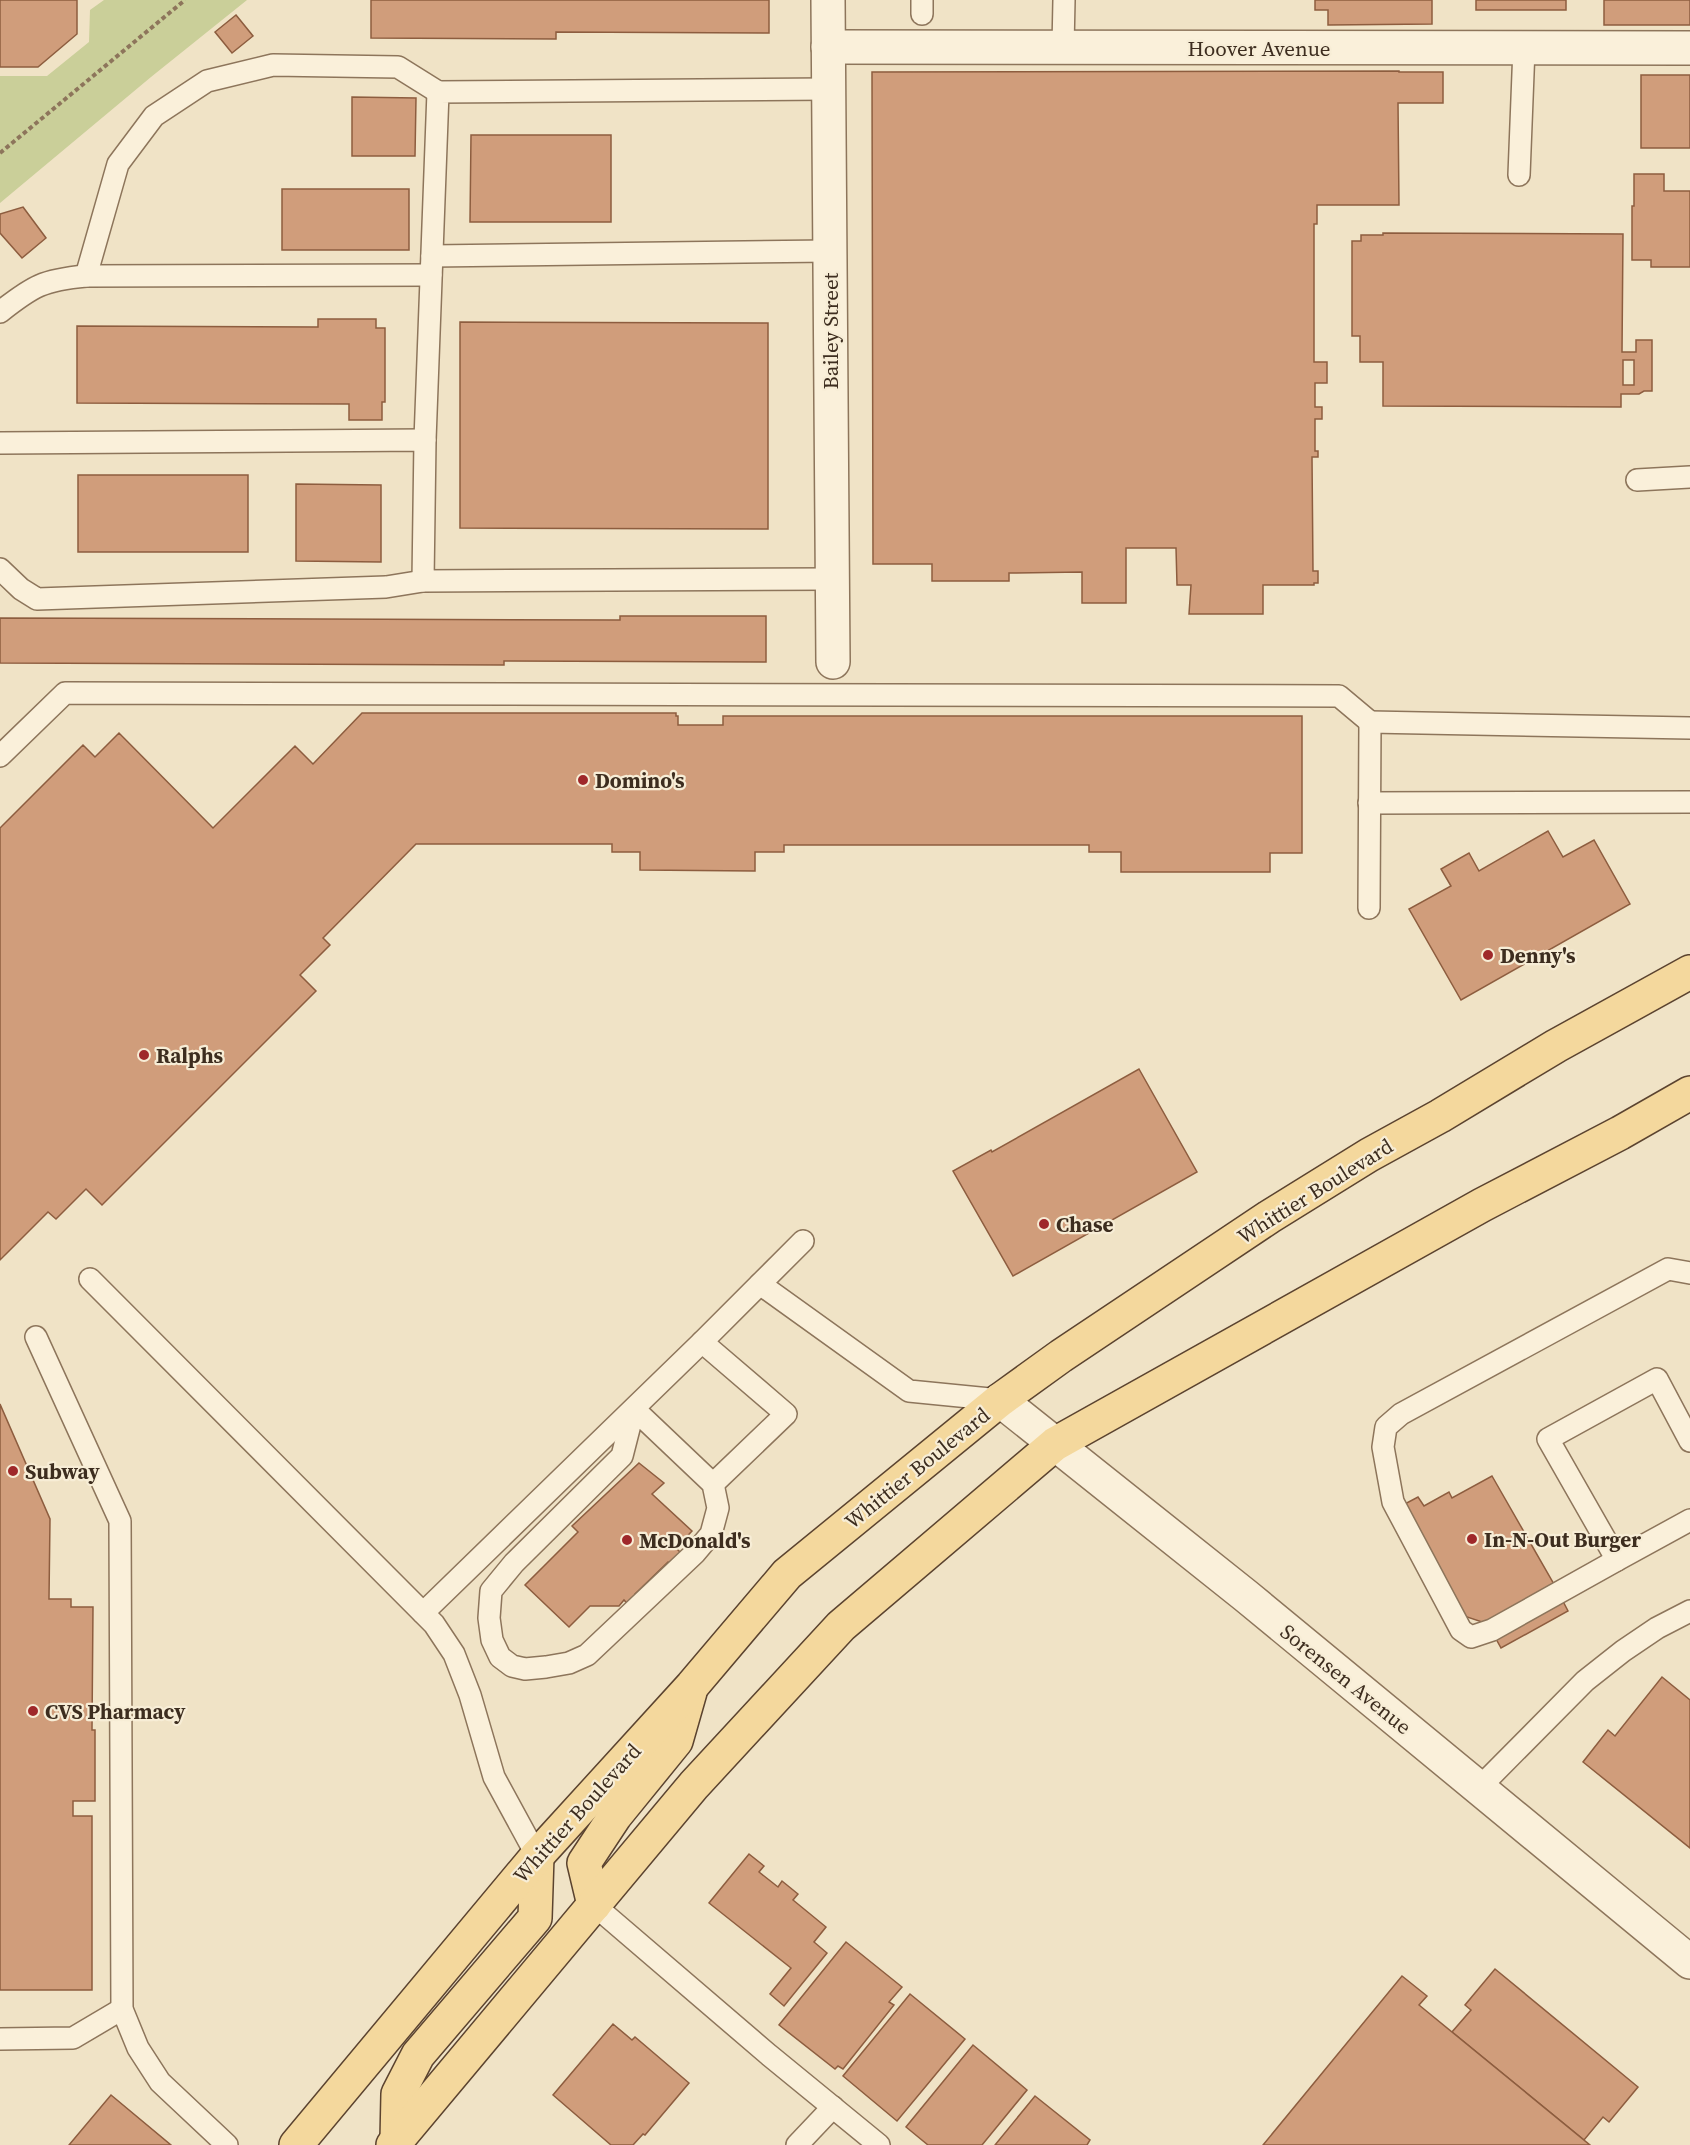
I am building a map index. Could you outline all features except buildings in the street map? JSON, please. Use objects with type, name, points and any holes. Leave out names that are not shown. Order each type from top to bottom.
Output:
[{"type":"main road","name":"Whittier Boulevard","points":[[296,2145],[537,1856],[692,1686],[788,1574],[1000,1400],[1061,1356],[1269,1217],[1369,1155],[1690,972]]},
{"type":"main road","points":[[395,2142],[694,1785],[841,1626],[1055,1444],[1471,1211],[1620,1133],[1690,1093]]},
{"type":"main road","points":[[594,1905],[584,1863],[615,1816],[676,1741],[692,1686]]},
{"type":"main road","points":[[395,2142],[398,2094],[418,2055],[535,1918],[537,1856]]},
{"type":"street","name":"Bailey Street","points":[[828,0],[833,662]]},
{"type":"street","name":"Hoover Avenue","points":[[828,47],[1690,48]]},
{"type":"street","name":"Sorensen Avenue","points":[[1000,1400],[1246,1596],[1690,1962]]},
{"type":"lane","points":[[1063,47],[1064,0]]},
{"type":"lane","points":[[1519,176],[1524,48]]},
{"type":"lane","points":[[86,276],[118,164],[154,116],[207,81],[273,65],[398,67],[438,92],[829,89]]},
{"type":"lane","points":[[423,581],[425,440],[438,92]]},
{"type":"lane","points":[[0,312],[30,289],[57,279],[86,276],[830,251]]},
{"type":"lane","points":[[0,443],[425,440]]},
{"type":"lane","points":[[1637,480],[1690,477]]},
{"type":"lane","points":[[0,569],[21,589],[37,599],[386,587],[423,581],[832,579]]},
{"type":"lane","points":[[0,756],[65,693],[1339,696],[1370,722],[1690,728]]},
{"type":"lane","points":[[1369,908],[1370,722]]},
{"type":"lane","points":[[1369,803],[1690,802]]},
{"type":"lane","points":[[423,1613],[634,1409],[803,1241]]},
{"type":"lane","points":[[1690,1273],[1668,1269],[1401,1414],[1386,1427],[1383,1447],[1393,1502],[1461,1630],[1471,1637],[1492,1630],[1690,1520]]},
{"type":"lane","points":[[90,1279],[434,1624],[454,1654],[470,1695],[494,1777],[537,1856]]},
{"type":"lane","points":[[760,1284],[909,1391],[1000,1400]]},
{"type":"lane","points":[[36,1337],[120,1521],[122,2009],[138,2048],[160,2082],[227,2145]]},
{"type":"lane","points":[[702,1342],[786,1414],[713,1484]]},
{"type":"lane","points":[[1617,1560],[1548,1439],[1657,1379],[1690,1441]]},
{"type":"lane","points":[[634,1409],[713,1484],[718,1508],[711,1534],[695,1553],[587,1656],[569,1663],[525,1669],[512,1666],[500,1656],[492,1640],[489,1618],[491,1591],[514,1563],[622,1456],[634,1409]]},
{"type":"lane","points":[[1479,1788],[1585,1681],[1648,1634],[1690,1611]]},
{"type":"lane","points":[[594,1905],[769,2055],[879,2145]]},
{"type":"lane","points":[[0,2039],[73,2038],[122,2009]]},
{"type":"lane","points":[[797,2145],[833,2107]]},
{"type":"path","points":[[0,153],[185,0]]},
{"type":"green space","points":[[104,0],[247,0],[0,203],[0,76],[47,76],[89,42],[90,10]]},
{"type":"place","name":"Domino's","points":[[583,780]]},
{"type":"place","name":"Denny's","points":[[1488,955]]},
{"type":"place","name":"Ralphs","points":[[144,1055]]},
{"type":"place","name":"Chase","points":[[1044,1224]]},
{"type":"place","name":"Subway","points":[[13,1471]]},
{"type":"place","name":"In-N-Out Burger","points":[[1472,1539]]},
{"type":"place","name":"McDonald's","points":[[627,1540]]},
{"type":"place","name":"CVS Pharmacy","points":[[33,1711]]}]
